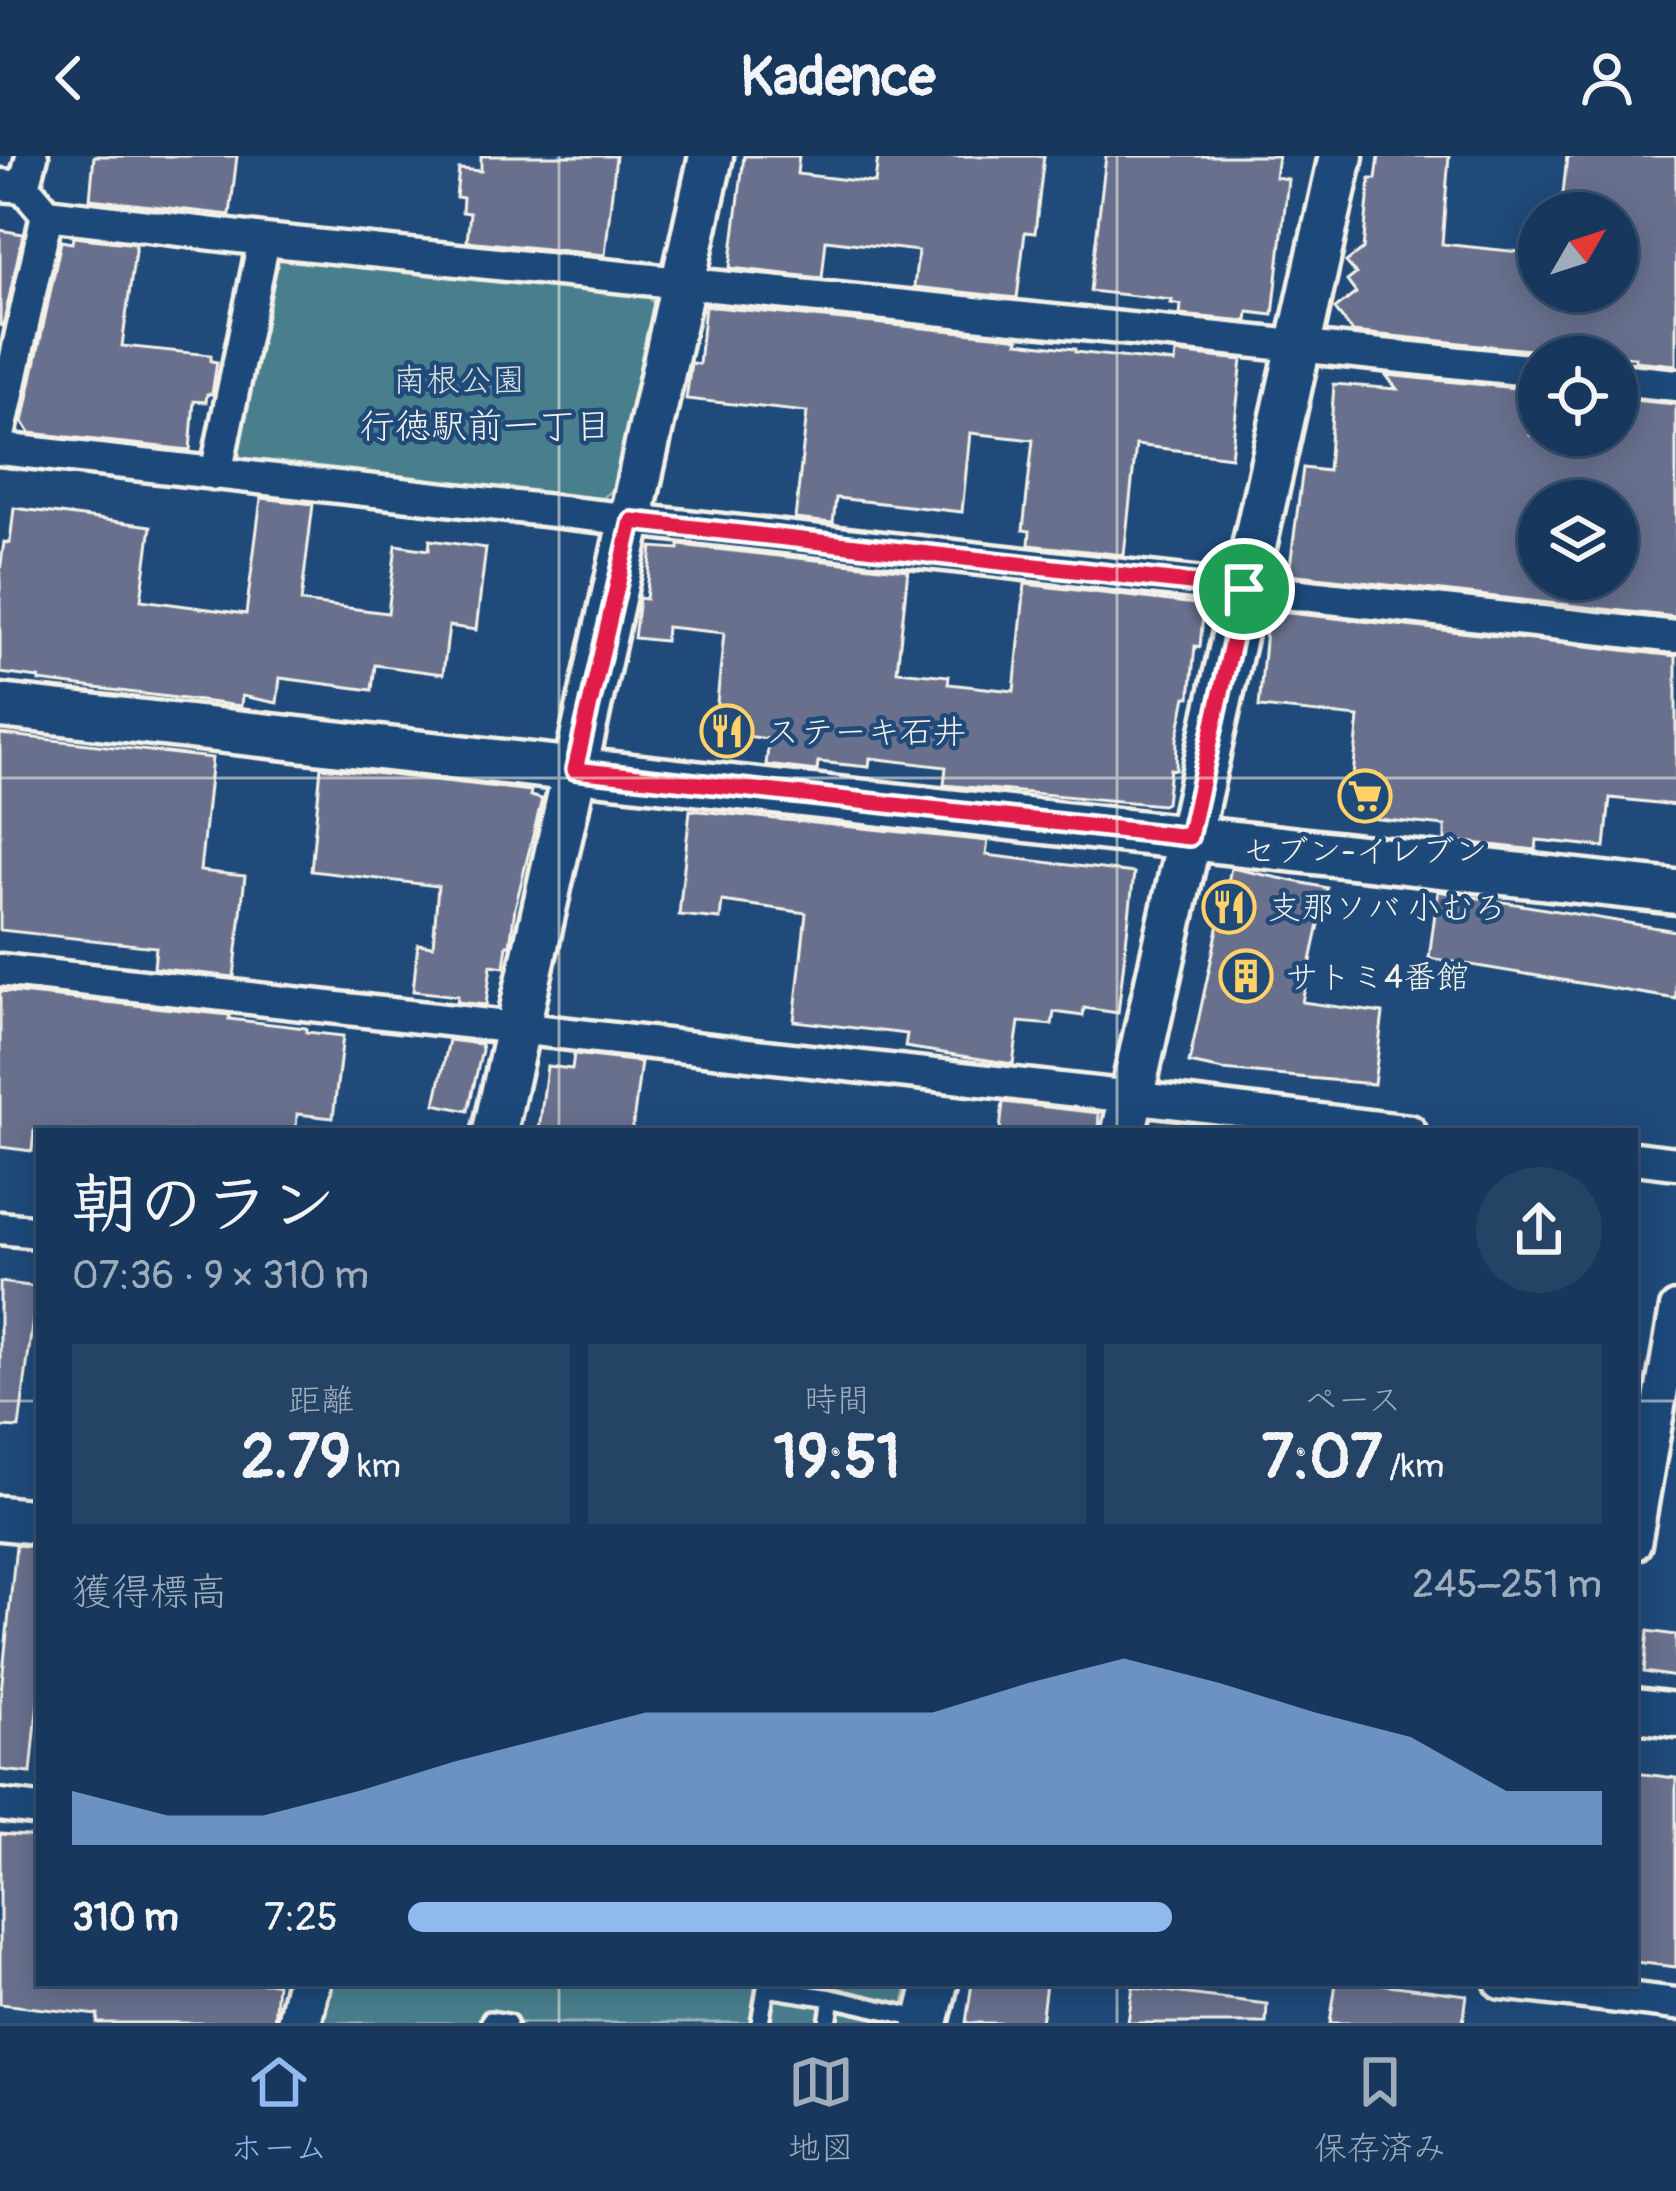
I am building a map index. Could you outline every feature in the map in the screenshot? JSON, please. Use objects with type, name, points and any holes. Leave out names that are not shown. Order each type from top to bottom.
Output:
[{"type":"street","points":[[32,156],[12,186],[47,214],[1518,369]]},
{"type":"street","points":[[496,1128],[711,156]]},
{"type":"street","points":[[1128,1114],[1341,156]]},
{"type":"street","points":[[0,431],[47,214]]},
{"type":"street","points":[[216,474],[265,240]]},
{"type":"street","points":[[1638,381],[1676,385]]},
{"type":"street","points":[[0,449],[1676,637]]},
{"type":"street","points":[[0,706],[1676,892]]},
{"type":"street","points":[[0,970],[518,1029],[1128,1114],[1360,1128]]},
{"type":"street","points":[[1638,1158],[1676,1163]]},
{"type":"street","points":[[0,1228],[36,1232]]},
{"type":"street","points":[[1638,1527],[1676,1308]]},
{"type":"street","points":[[0,1518],[36,1522]]},
{"type":"street","points":[[1638,1710],[1676,1714]]},
{"type":"street","points":[[0,1805],[36,1810]]},
{"type":"street","points":[[299,2023],[307,1986]]},
{"type":"street","points":[[1526,1986],[1676,2004]]},
{"type":"lane","points":[[760,2023],[766,1988],[930,2008]]},
{"type":"lane","points":[[828,2023],[832,1997]]},
{"type":"lane","points":[[490,2023],[508,2023]]},
{"type":"green space","name":"南根公園","points":[[286,255],[647,294],[656,307],[615,488],[600,500],[243,461],[232,443],[272,266]]},
{"type":"green space","points":[[330,1986],[908,1986],[899,2023],[322,2023]]},
{"type":"building","points":[[94,156],[237,156],[230,215],[90,199]]},
{"type":"building","points":[[481,156],[616,156],[605,255],[467,241],[470,213],[462,212],[463,198],[456,197],[459,169],[481,171]]},
{"type":"building","points":[[744,156],[799,156],[797,174],[875,183],[878,156],[1044,156],[1035,233],[1025,232],[1017,298],[914,287],[918,251],[826,240],[822,278],[730,268]]},
{"type":"building","points":[[1106,156],[1278,156],[1275,177],[1288,179],[1273,315],[1248,312],[1247,321],[1180,315],[1181,305],[1172,300],[1090,291]]},
{"type":"building","points":[[1379,156],[1449,156],[1442,244],[1518,252],[1518,312],[1638,312],[1638,192],[1563,192],[1567,156],[1676,156],[1676,365],[1638,361],[1638,336],[1518,336],[1518,349],[1353,332],[1335,309],[1356,293],[1347,281],[1356,274],[1346,262],[1363,249],[1370,179],[1376,179]]},
{"type":"building","points":[[0,230],[23,234],[3,326],[0,325]]},
{"type":"building","points":[[73,237],[136,244],[122,346],[211,355],[211,361],[217,362],[212,394],[207,394],[206,402],[194,401],[190,450],[30,433],[23,422],[61,241],[72,243]]},
{"type":"building","points":[[705,306],[1013,337],[1018,342],[1075,352],[1175,363],[1176,353],[1242,360],[1231,457],[1136,445],[1124,555],[1029,545],[1030,531],[1023,530],[1033,440],[970,433],[962,512],[836,498],[833,523],[795,519],[807,412],[686,399],[691,363],[699,364]]},
{"type":"building","points":[[1386,375],[1518,388],[1518,456],[1638,456],[1638,401],[1676,404],[1676,617],[1523,600],[1638,600],[1638,480],[1518,480],[1518,599],[1289,574],[1303,468],[1328,471],[1334,384],[1397,389]]},
{"type":"building","points":[[261,498],[313,504],[301,602],[388,613],[396,545],[429,550],[430,540],[486,548],[476,630],[449,626],[443,674],[375,665],[372,690],[280,678],[277,703],[242,696],[241,706],[0,673],[0,571],[4,542],[10,543],[14,508],[151,526],[141,600],[246,614]]},
{"type":"building","points":[[679,545],[908,570],[897,671],[949,676],[948,684],[1014,691],[1025,584],[1204,605],[1200,647],[1195,646],[1190,697],[1186,697],[1176,770],[1170,769],[1166,803],[944,785],[946,767],[870,758],[869,767],[818,762],[817,771],[766,765],[769,739],[714,732],[724,633],[666,627],[665,641],[634,638],[639,598],[646,599],[652,547],[679,549]]},
{"type":"building","points":[[1280,612],[1676,656],[1676,805],[1610,798],[1605,847],[1537,840],[1536,850],[1445,840],[1445,826],[1349,816],[1359,717],[1259,707],[1267,619],[1279,620]]},
{"type":"building","points":[[0,734],[212,758],[200,871],[245,876],[234,977],[154,968],[156,947],[0,930]]},
{"type":"building","points":[[321,767],[531,791],[530,796],[542,799],[510,945],[504,967],[491,965],[486,1005],[413,991],[418,944],[433,946],[438,886],[311,871]]},
{"type":"building","points":[[690,810],[988,841],[986,855],[1134,873],[1118,1013],[1084,1008],[1083,1016],[1054,1012],[1052,1025],[1019,1022],[1013,1064],[905,1047],[907,1034],[794,1021],[806,913],[722,901],[720,919],[679,915]]},
{"type":"building","name":"サトミ4番館","points":[[1231,868],[1327,888],[1302,1002],[1383,1013],[1374,1084],[1189,1063]]},
{"type":"building","points":[[1438,891],[1676,931],[1676,999],[1429,958]]},
{"type":"building","points":[[0,991],[230,1015],[229,1019],[343,1036],[333,1118],[297,1114],[296,1128],[36,1128],[32,1151],[0,1147]]},
{"type":"building","points":[[449,1040],[481,1044],[468,1111],[435,1104]]},
{"type":"building","points":[[574,1054],[641,1062],[632,1128],[539,1128],[547,1066],[572,1069]]},
{"type":"building","points":[[1003,1102],[1099,1113],[1098,1128],[1000,1128]]},
{"type":"building","points":[[0,1282],[36,1287],[36,1295],[19,1428],[0,1427]]},
{"type":"building","points":[[16,1545],[36,1547],[36,1721],[31,1773],[0,1770],[0,1701]]},
{"type":"building","points":[[1648,1631],[1676,1635],[1676,1677],[1644,1672]]},
{"type":"building","points":[[1638,1773],[1676,1778],[1676,1967],[1638,1962]]},
{"type":"building","points":[[0,1834],[36,1837],[36,1986],[277,1986],[274,2023],[97,2023],[98,2015],[0,2004]]},
{"type":"building","points":[[972,1986],[1046,1986],[1041,2023],[966,2023]]},
{"type":"building","points":[[1336,1986],[1396,1986],[1467,1995],[1463,2023],[1330,2023]]},
{"type":"building","points":[[1133,1987],[1267,2004],[1266,2023],[1128,2023]]},
{"type":"place","name":"ステーキ石井","points":[[727,731]]},
{"type":"place","name":"セブン-イレブン","points":[[1365,796]]},
{"type":"place","name":"支那ソバ 小むろ","points":[[1229,907]]},
{"type":"place","name":"サトミ4番館","points":[[1246,976]]},
{"type":"district","name":"行徳駅前一丁目","points":[[485,425]]},
{"type":"route","points":[[632,521],[1244,589],[1189,837],[575,770],[632,521]]}]
